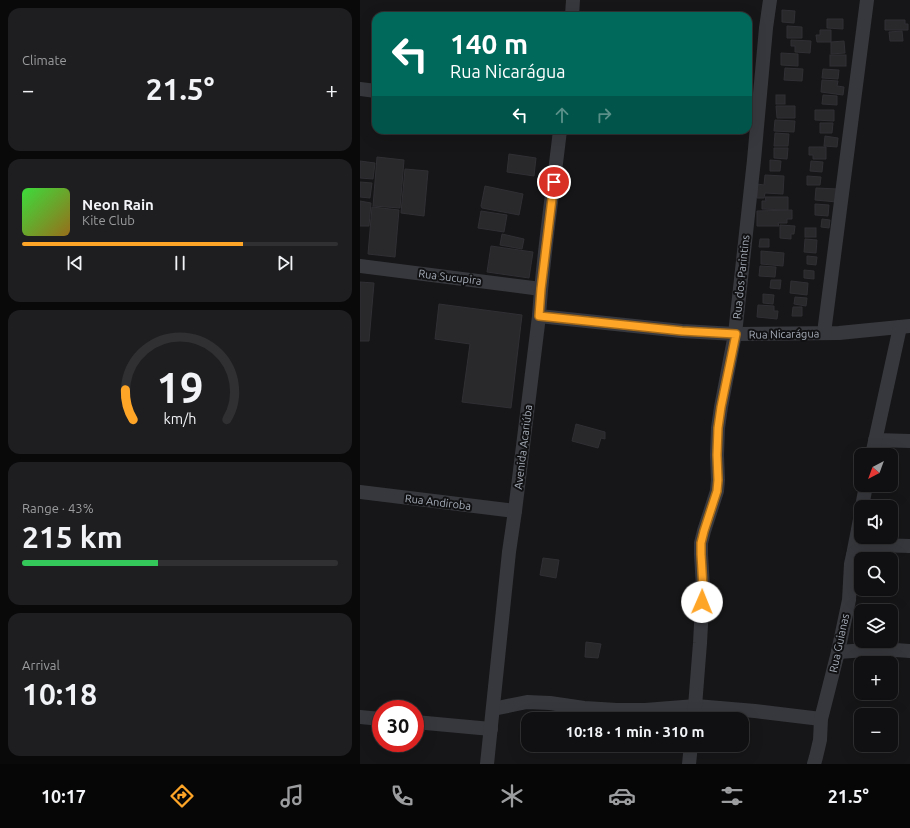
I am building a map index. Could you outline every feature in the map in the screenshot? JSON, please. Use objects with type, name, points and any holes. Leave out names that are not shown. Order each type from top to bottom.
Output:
[{"type":"street","points":[[572,12],[573,0]]},
{"type":"street","name":"Rua dos Parintins","points":[[695,712],[703,588],[701,543],[717,491],[718,428],[736,334],[770,0]]},
{"type":"street","points":[[824,333],[867,0]]},
{"type":"street","points":[[360,89],[372,90]]},
{"type":"street","name":"Avenida Acariúba","points":[[487,764],[509,552],[516,512],[560,134]]},
{"type":"street","name":"Rua Sucupira","points":[[360,266],[541,289]]},
{"type":"street","name":"Rua Nicarágua","points":[[539,316],[682,331],[736,334],[839,333],[905,326]]},
{"type":"street","points":[[873,448],[905,326]]},
{"type":"street","points":[[875,440],[910,441]]},
{"type":"street","name":"Rua Andiroba","points":[[360,492],[516,512]]},
{"type":"street","name":"Rua Guianas","points":[[814,764],[820,740],[822,719],[849,600],[851,564],[855,544]]},
{"type":"street","points":[[853,555],[858,549],[865,547],[893,545],[910,546]]},
{"type":"street","points":[[838,652],[881,649],[910,651]]},
{"type":"street","points":[[492,709],[527,702],[617,710],[695,712],[755,711],[822,719]]},
{"type":"street","points":[[360,717],[372,718]]},
{"type":"street","points":[[424,723],[491,730]]},
{"type":"street","points":[[689,764],[690,752]]},
{"type":"building","points":[[782,10],[795,11],[794,23],[782,22]]},
{"type":"building","points":[[827,19],[843,19],[843,29],[827,28]]},
{"type":"building","points":[[885,20],[905,20],[905,24],[908,24],[908,30],[885,30]]},
{"type":"building","points":[[787,26],[802,27],[802,38],[787,38]]},
{"type":"building","points":[[820,30],[831,30],[831,42],[817,42],[816,35],[820,35]]},
{"type":"building","points":[[902,31],[903,41],[890,41],[889,32]]},
{"type":"building","points":[[791,40],[811,41],[810,53],[795,52],[795,46],[791,46]]},
{"type":"building","points":[[844,41],[845,53],[831,54],[831,42]]},
{"type":"building","points":[[781,53],[798,54],[798,66],[781,65]]},
{"type":"building","points":[[830,55],[846,55],[846,66],[830,66]]},
{"type":"building","points":[[785,68],[803,69],[802,81],[784,80]]},
{"type":"building","points":[[823,69],[839,70],[838,79],[822,78]]},
{"type":"building","points":[[822,80],[838,81],[837,86],[844,87],[843,95],[821,92]]},
{"type":"building","points":[[776,95],[785,95],[785,104],[776,104]]},
{"type":"building","points":[[823,95],[837,96],[837,105],[822,104]]},
{"type":"building","points":[[776,106],[795,106],[795,118],[777,118]]},
{"type":"building","points":[[815,110],[834,110],[834,121],[815,120]]},
{"type":"building","points":[[775,120],[795,121],[794,132],[774,131]]},
{"type":"building","points":[[820,123],[833,123],[832,133],[820,133]]},
{"type":"building","points":[[775,133],[789,134],[788,146],[774,146]]},
{"type":"building","points":[[825,136],[838,138],[837,147],[824,146]]},
{"type":"building","points":[[809,147],[826,147],[826,159],[813,159],[813,155],[809,155]]},
{"type":"building","points":[[774,148],[788,148],[787,159],[774,158]]},
{"type":"building","points":[[509,154],[536,158],[534,176],[507,172]]},
{"type":"building","points":[[377,157],[404,160],[400,208],[373,206]]},
{"type":"building","points":[[770,160],[781,161],[780,171],[770,171]]},
{"type":"building","points":[[360,161],[375,163],[373,179],[360,178]]},
{"type":"building","points":[[811,161],[823,162],[822,172],[810,171]]},
{"type":"building","points":[[405,169],[428,171],[424,216],[401,213]]},
{"type":"building","points":[[765,175],[784,176],[783,194],[765,193],[764,198],[757,198],[757,184],[764,185]]},
{"type":"building","points":[[807,176],[821,177],[820,185],[807,185]]},
{"type":"building","points":[[360,182],[372,183],[370,198],[360,197]]},
{"type":"building","points":[[485,186],[523,194],[519,215],[482,208],[481,206]]},
{"type":"building","points":[[816,188],[838,189],[837,202],[815,200]]},
{"type":"building","points":[[765,197],[788,197],[788,210],[762,209],[762,201],[766,201]]},
{"type":"building","points":[[360,201],[371,203],[369,226],[360,226]]},
{"type":"building","points":[[815,204],[829,205],[828,216],[815,215]]},
{"type":"building","points":[[372,207],[399,210],[395,257],[368,254]]},
{"type":"building","points":[[792,210],[792,219],[787,219],[787,223],[778,223],[779,226],[757,226],[757,211]]},
{"type":"building","points":[[481,211],[507,215],[504,232],[478,228]]},
{"type":"building","points":[[822,219],[830,220],[829,228],[821,227]]},
{"type":"building","points":[[780,225],[795,226],[794,234],[791,234],[791,239],[780,238]]},
{"type":"building","points":[[805,228],[816,228],[816,237],[805,237]]},
{"type":"building","points":[[502,234],[524,239],[522,249],[500,245]]},
{"type":"building","points":[[760,239],[769,239],[769,247],[759,247]]},
{"type":"building","points":[[805,239],[817,240],[816,253],[804,252]]},
{"type":"building","points":[[491,246],[533,252],[529,278],[487,272]]},
{"type":"building","points":[[761,251],[784,253],[783,266],[761,264]]},
{"type":"building","points":[[807,256],[817,257],[816,265],[807,264]]},
{"type":"building","points":[[760,266],[776,267],[775,277],[759,276]]},
{"type":"building","points":[[804,270],[814,271],[814,279],[804,278]]},
{"type":"building","points":[[771,280],[781,280],[780,289],[770,288]]},
{"type":"building","points":[[791,281],[808,283],[807,295],[790,293]]},
{"type":"building","points":[[360,282],[374,283],[369,341],[360,341]]},
{"type":"building","points":[[763,294],[774,295],[773,304],[763,303]]},
{"type":"building","points":[[795,297],[807,298],[806,306],[794,304]]},
{"type":"building","points":[[439,304],[522,315],[511,408],[462,402],[470,344],[435,339]]},
{"type":"building","points":[[758,305],[774,306],[774,311],[778,311],[777,319],[757,317]]},
{"type":"building","points":[[793,307],[802,307],[802,316],[792,316]]},
{"type":"building","points":[[576,424],[605,432],[605,439],[601,438],[598,448],[572,441]]},
{"type":"building","points":[[543,558],[559,560],[556,578],[540,575]]},
{"type":"building","points":[[586,642],[601,644],[598,658],[585,657]]},
{"type":"route","points":[[554,182],[539,316],[682,331],[736,334],[718,428],[717,491],[701,543],[703,588],[702,602]]}]
